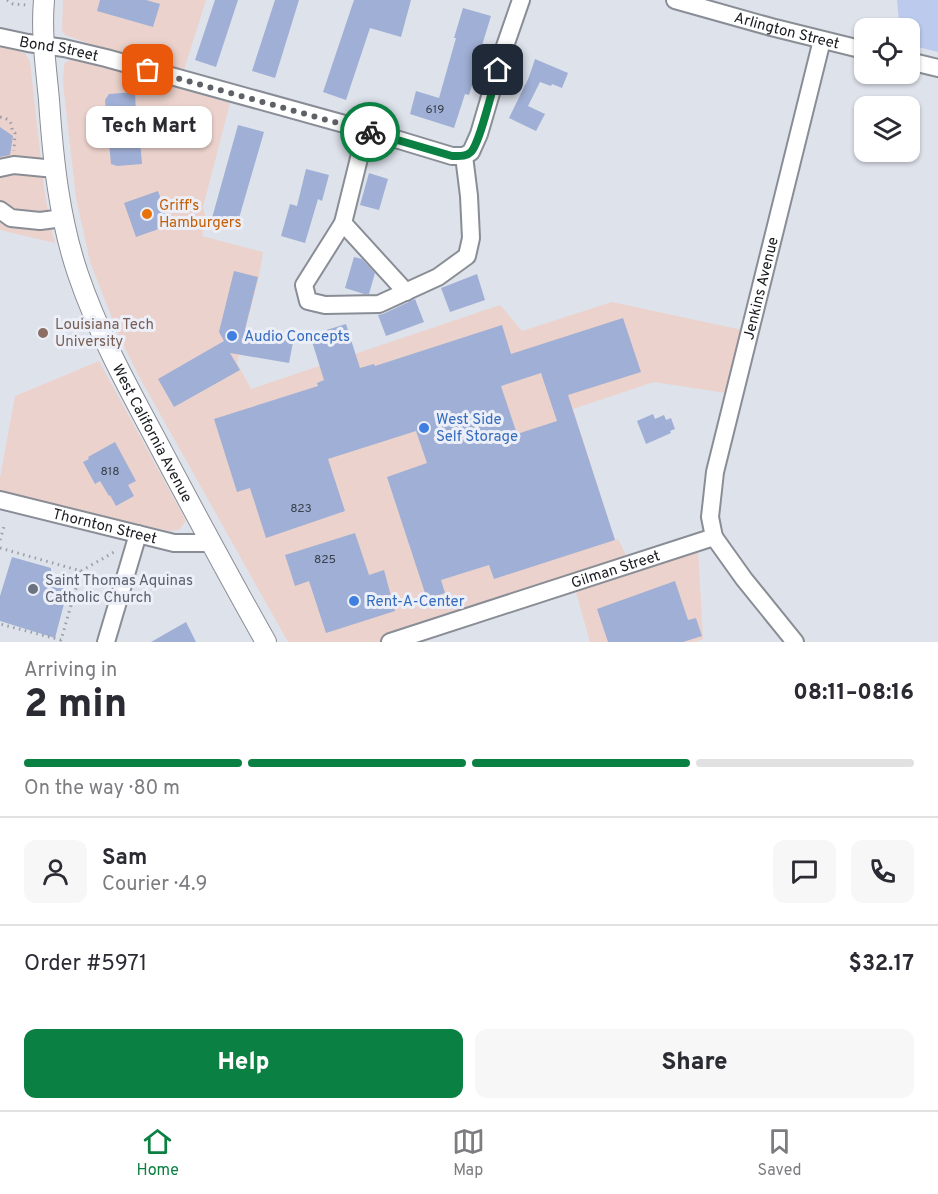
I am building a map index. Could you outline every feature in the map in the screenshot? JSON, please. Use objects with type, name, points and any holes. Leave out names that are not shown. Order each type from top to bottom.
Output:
[{"type":"main road","name":"West California Avenue","points":[[36,3],[44,45],[55,169],[63,218],[77,273],[95,321],[133,397],[210,543],[266,642]]},
{"type":"street","points":[[366,130],[343,223],[304,285],[308,301],[325,305],[379,304],[438,277],[467,256],[471,238],[464,156],[471,152],[479,134],[521,0]]},
{"type":"street","name":"Arlington Street","points":[[675,0],[854,48]]},
{"type":"street","name":"Bond Street","points":[[0,37],[106,58],[452,156],[464,156]]},
{"type":"street","name":"Jenkins Avenue","points":[[714,537],[711,517],[715,472],[822,40]]},
{"type":"street","points":[[920,64],[938,68]]},
{"type":"street","points":[[0,168],[14,165],[55,169]]},
{"type":"street","points":[[0,210],[11,218],[40,221],[63,218]]},
{"type":"street","points":[[343,223],[406,292]]},
{"type":"street","name":"Thornton Street","points":[[0,500],[174,543],[210,543]]},
{"type":"street","points":[[106,642],[138,534]]},
{"type":"street","points":[[714,537],[744,579],[795,642]]},
{"type":"street","name":"Gilman Street","points":[[390,642],[714,537]]},
{"type":"path","points":[[7,0],[13,4],[36,3]]},
{"type":"path","points":[[0,117],[8,118],[12,124],[12,130]]},
{"type":"path","points":[[0,540],[5,524]]},
{"type":"path","points":[[0,548],[81,570],[119,549]]},
{"type":"path","points":[[0,624],[61,640],[81,570]]},
{"type":"path","points":[[74,594],[106,602]]},
{"type":"shaded area","points":[[63,0],[206,0],[184,70],[96,46],[65,35],[62,30]]},
{"type":"shaded area","points":[[897,0],[938,0],[938,52],[920,48],[920,18],[899,18]]},
{"type":"shaded area","points":[[0,46],[25,53],[30,62],[44,188],[55,243],[0,230]]},
{"type":"shaded area","points":[[71,59],[230,103],[203,207],[206,219],[202,236],[263,252],[237,363],[251,389],[500,305],[522,331],[612,302],[742,330],[726,393],[654,382],[573,409],[615,540],[618,539],[633,570],[698,550],[703,639],[695,642],[590,642],[571,574],[397,630],[402,642],[288,642],[141,380],[119,336],[90,262],[76,198],[63,83],[64,65]]},
{"type":"shaded area","points":[[99,361],[186,521],[179,530],[169,531],[0,492],[0,478],[15,396]]},
{"type":"building","points":[[100,0],[146,0],[160,4],[153,27],[97,11]]},
{"type":"building","points":[[215,0],[238,0],[216,67],[195,60]]},
{"type":"building","points":[[275,0],[299,0],[275,78],[252,71]]},
{"type":"building","points":[[354,0],[411,0],[401,37],[370,28],[346,100],[323,92]]},
{"type":"building","points":[[463,8],[491,16],[469,95],[465,94],[454,128],[410,114],[416,91],[439,98]]},
{"type":"building","points":[[535,59],[568,73],[562,88],[540,82],[528,106],[545,114],[536,131],[509,118]]},
{"type":"building","points":[[135,92],[136,114],[146,114],[148,140],[140,141],[142,164],[117,166],[111,164],[105,100],[109,94]]},
{"type":"building","points":[[238,125],[264,132],[237,225],[212,218]]},
{"type":"building","points":[[0,127],[13,136],[10,155],[0,157]]},
{"type":"building","points":[[306,169],[329,175],[322,201],[318,199],[305,243],[281,236],[290,204],[297,206]]},
{"type":"building","points":[[369,173],[388,179],[379,210],[360,205]]},
{"type":"building","name":"Griff's Hamburgers","points":[[158,191],[170,225],[136,237],[124,203]]},
{"type":"building","points":[[354,257],[362,259],[375,273],[369,294],[345,288]]},
{"type":"building","name":"Audio Concepts","points":[[234,271],[258,277],[245,329],[294,337],[289,363],[230,353],[240,370],[174,407],[158,379],[224,341],[219,332]]},
{"type":"building","points":[[477,274],[485,300],[450,312],[441,288]]},
{"type":"building","points":[[415,299],[424,322],[386,336],[378,315]]},
{"type":"building","points":[[623,318],[641,372],[568,395],[615,540],[494,579],[489,565],[441,580],[445,593],[427,599],[387,477],[427,463],[416,431],[328,459],[345,511],[266,538],[250,488],[237,492],[214,419],[318,386],[317,383],[324,380],[310,335],[346,324],[360,368],[374,364],[375,366],[502,325],[511,354]],"holes":[[[541,373],[557,421],[517,434],[501,386]]]},
{"type":"building","points":[[653,414],[655,419],[664,415],[666,420],[671,418],[675,429],[646,444],[637,421]]},
{"type":"building","points":[[115,442],[136,481],[128,485],[134,496],[116,506],[100,481],[95,484],[83,462]]},
{"type":"building","points":[[355,533],[369,575],[384,570],[395,611],[326,633],[309,581],[295,586],[285,555]]},
{"type":"building","name":"Saint Thomas Aquinas Catholic Church","points":[[12,557],[51,568],[51,574],[65,581],[63,596],[65,600],[55,638],[0,621],[0,596]]},
{"type":"building","points":[[675,581],[688,620],[696,618],[702,636],[683,642],[608,642],[597,609]]},
{"type":"building","points":[[186,622],[196,642],[151,642]]},
{"type":"way so far","points":[[148,70],[370,132]]},
{"type":"place","name":"Tech Mart","points":[[148,70]]},
{"type":"place","name":"Griff's Hamburgers","points":[[147,214]]},
{"type":"place","name":"Louisiana Tech University","points":[[43,333]]},
{"type":"place","name":"Audio Concepts","points":[[232,336]]},
{"type":"place","name":"West Side Self Storage","points":[[424,428]]},
{"type":"place","name":"Saint Thomas Aquinas Catholic Church","points":[[33,589]]},
{"type":"place","name":"Rent-A-Center","points":[[354,601]]},
{"type":"route","points":[[370,132],[452,156],[464,156],[471,152],[479,134],[498,70]]}]
